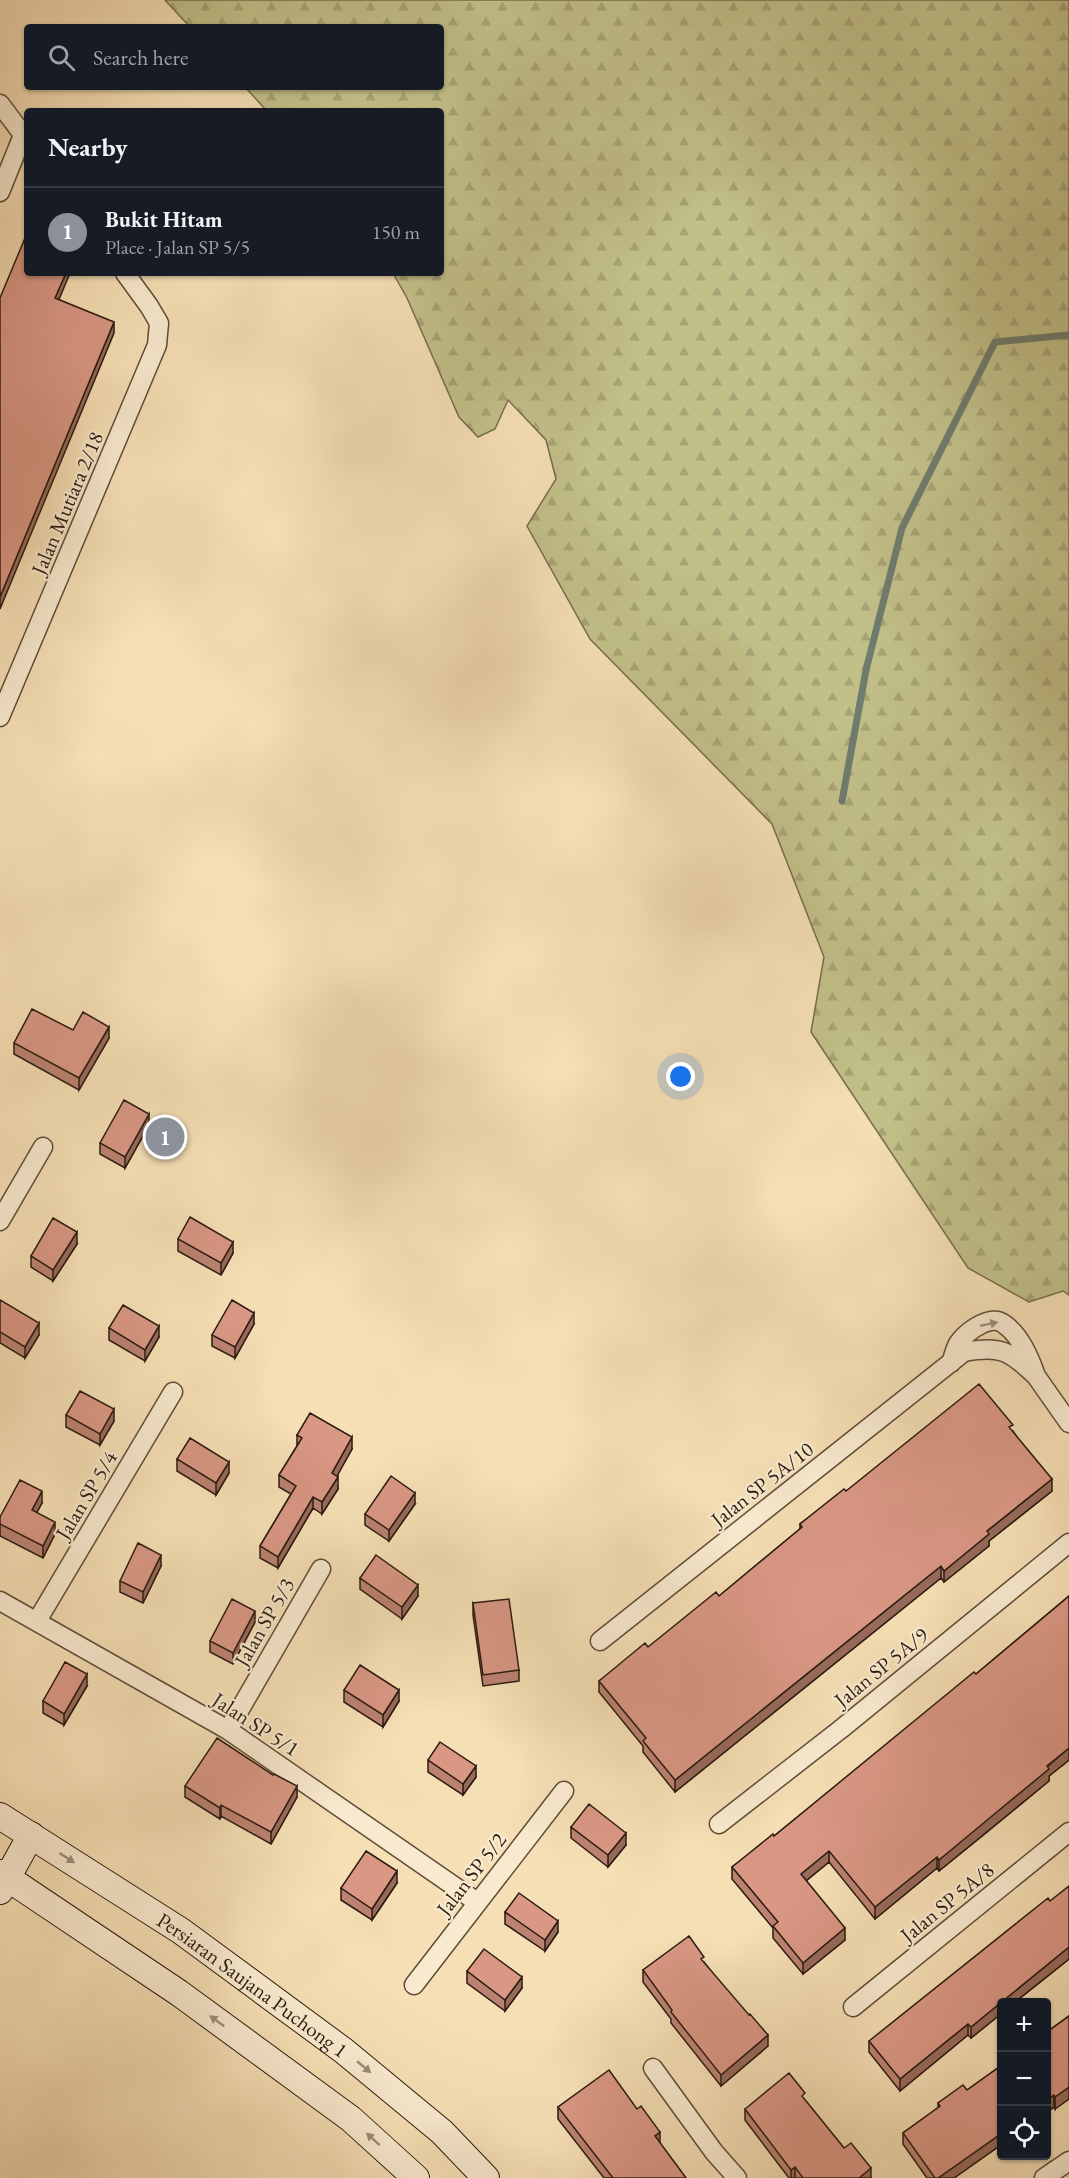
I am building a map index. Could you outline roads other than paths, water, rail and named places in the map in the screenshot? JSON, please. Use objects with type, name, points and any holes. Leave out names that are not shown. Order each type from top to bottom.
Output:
[{"type":"street","points":[[0,104],[24,137]]},
{"type":"street","points":[[0,192],[24,140]]},
{"type":"street","name":"Jalan Mutiara 2/18","points":[[0,717],[157,345],[159,323],[127,276]]},
{"type":"street","points":[[0,1221],[43,1147]]},
{"type":"street","points":[[951,1363],[958,1342],[976,1327],[995,1320],[1003,1323],[1018,1340],[1030,1358],[1036,1376]]},
{"type":"street","points":[[951,1363],[964,1353],[986,1348],[1000,1349],[1014,1357],[1036,1376],[1069,1423]]},
{"type":"street","name":"Jalan SP 5A/10","points":[[600,1641],[951,1363]]},
{"type":"street","name":"Jalan SP 5/4","points":[[37,1621],[173,1392]]},
{"type":"street","name":"Jalan SP 5A/9","points":[[719,1824],[841,1729],[1069,1543]]},
{"type":"street","name":"Jalan SP 5/3","points":[[228,1730],[321,1569]]},
{"type":"street","name":"Jalan SP 5/1","points":[[0,1600],[228,1730],[477,1902]]},
{"type":"street","name":"Jalan SP 5/2","points":[[414,1986],[564,1791]]},
{"type":"street","name":"Persiaran Saujana Puchong 1","points":[[0,1816],[181,1931],[344,2051],[442,2132],[486,2178]]},
{"type":"street","name":"Jalan SP 5A/8","points":[[853,2007],[1069,1832]]},
{"type":"street","points":[[31,1835],[3,1880],[179,1993],[351,2119],[416,2178]]},
{"type":"street","points":[[653,2068],[714,2152],[737,2178]]},
{"type":"street","points":[[1044,2178],[1069,2161]]},
{"type":"waterway","points":[[842,801],[866,670],[902,528],[995,342],[1069,335]]},
{"type":"place","name":"Bukit Hitam","points":[[165,1137]]}]
